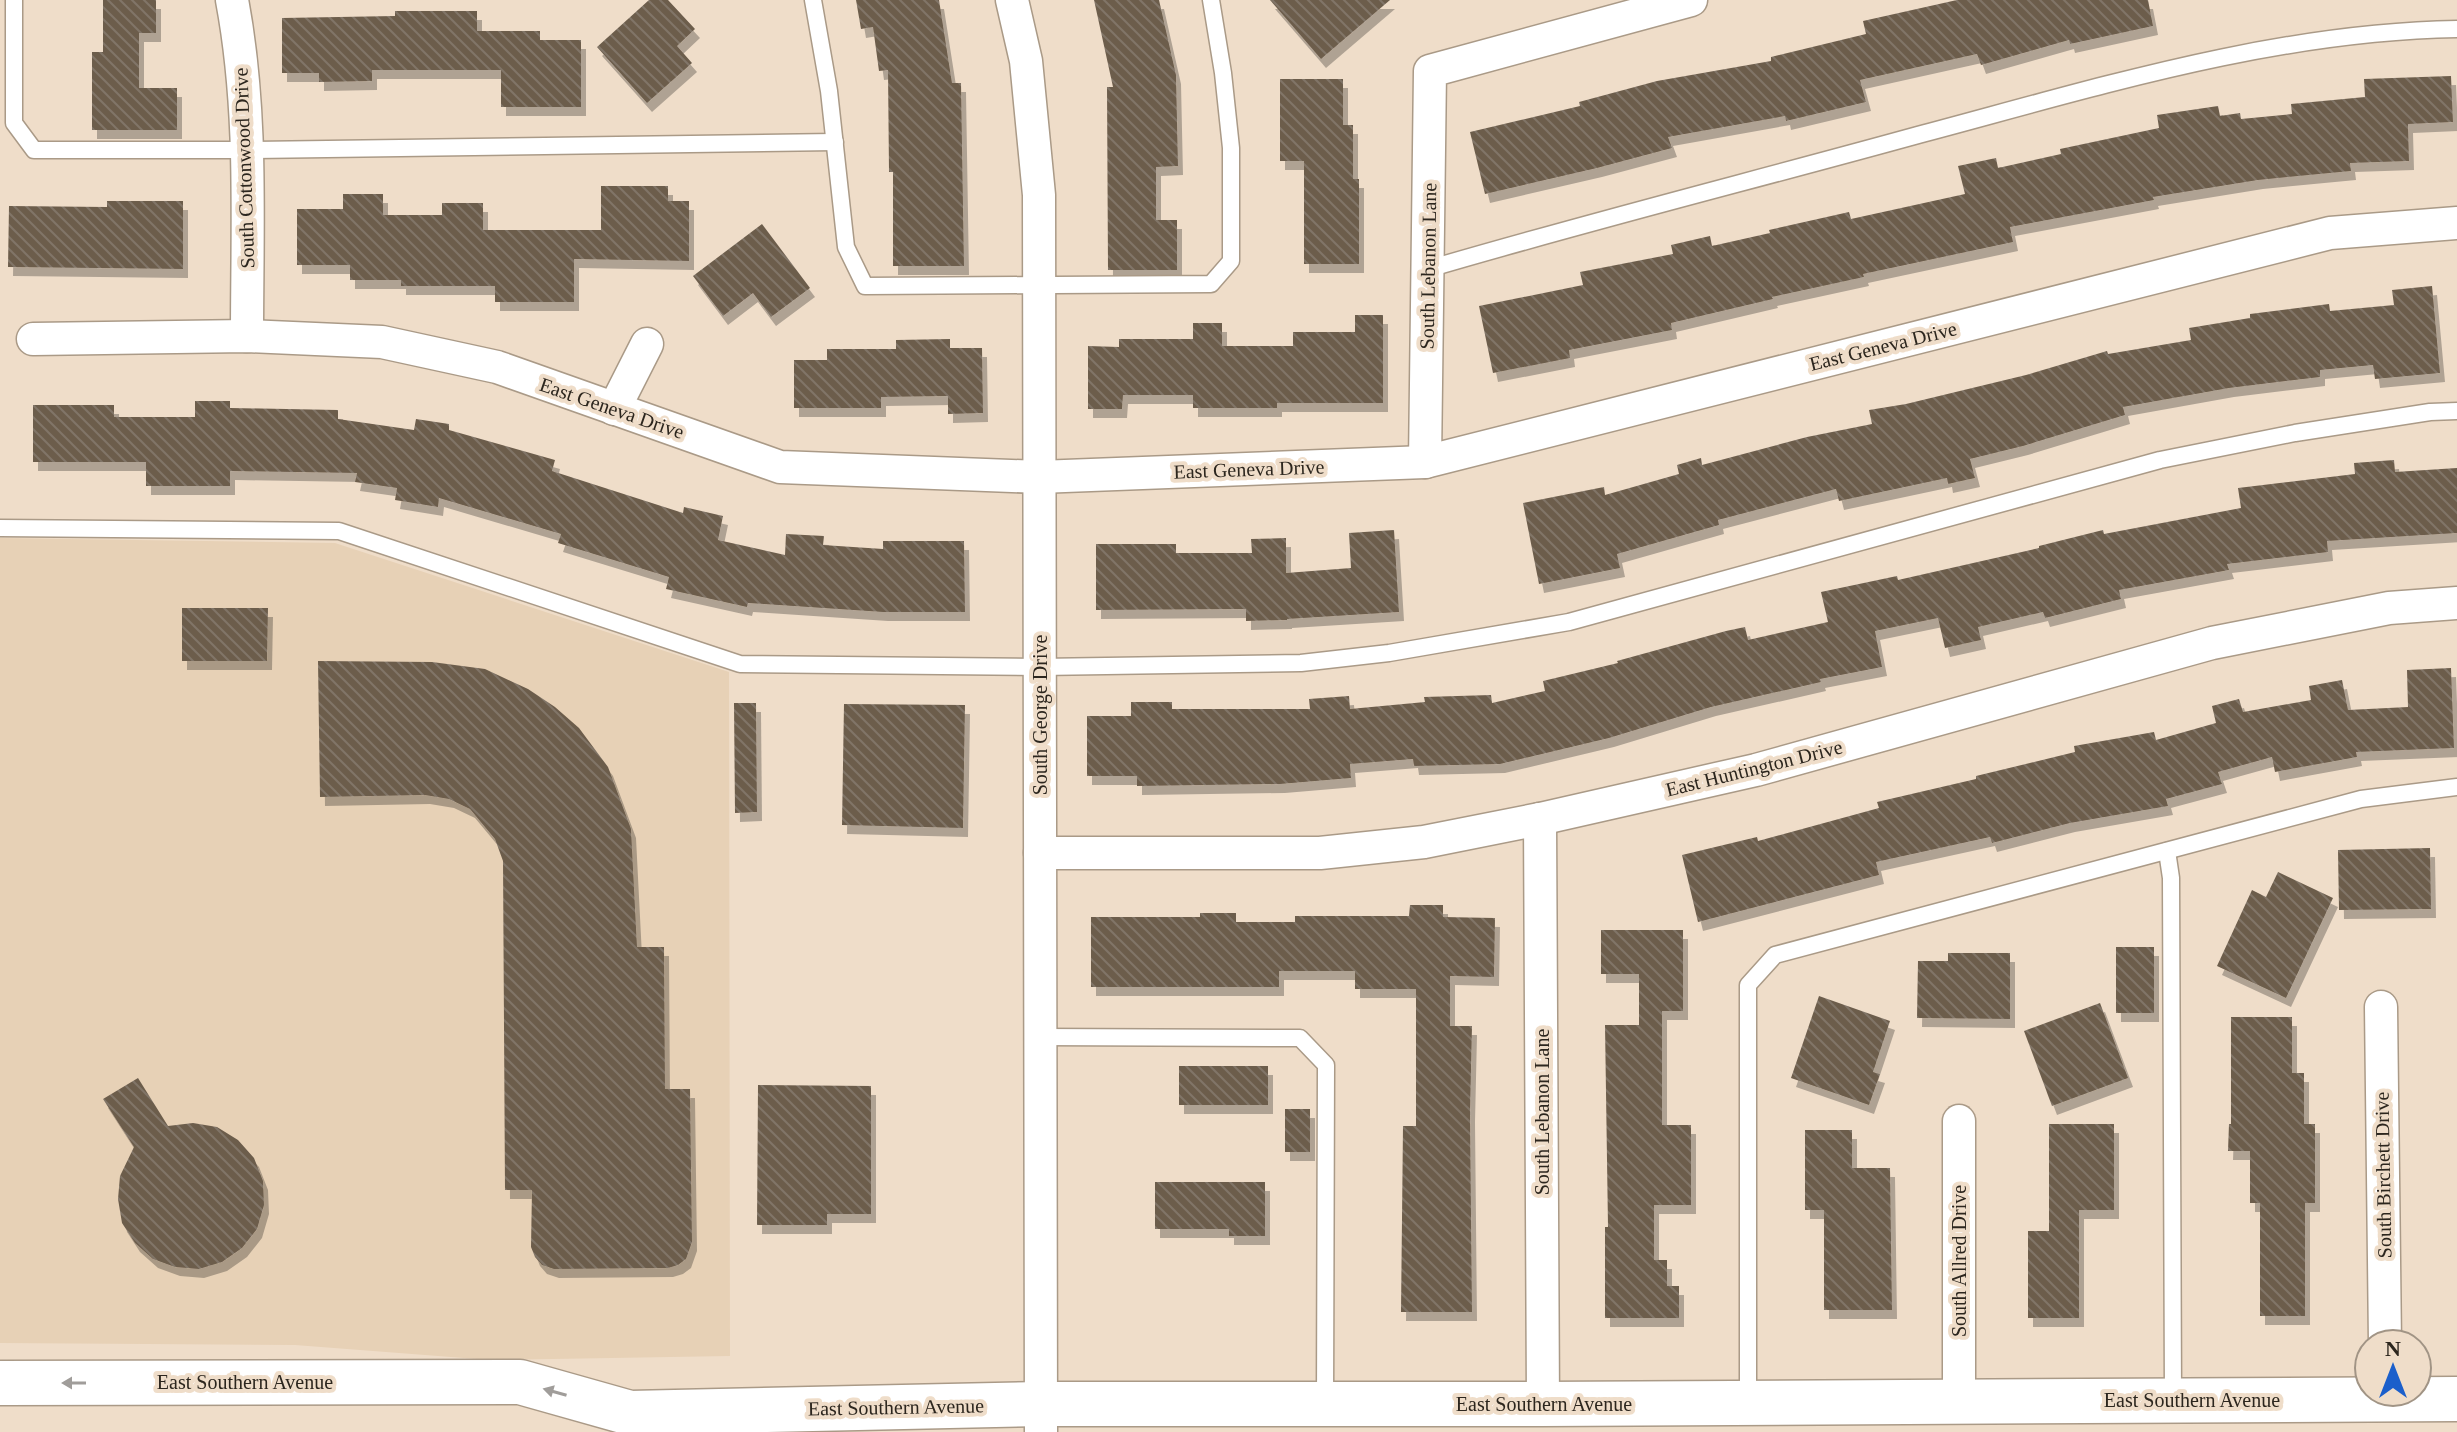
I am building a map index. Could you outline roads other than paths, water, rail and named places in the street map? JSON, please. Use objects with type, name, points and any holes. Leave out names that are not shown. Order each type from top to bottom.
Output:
[{"type":"main road","name":"East Southern Avenue","points":[[0,1383],[520,1382],[630,1413],[1041,1418],[1325,1404],[2353,1397]]},
{"type":"main road","name":"East Southern Avenue","points":[[2433,1398],[2457,1399]]},
{"type":"main road","name":"East Southern Avenue","points":[[584,1432],[630,1413]]},
{"type":"street","name":"South Cottonwood Drive","points":[[232,0],[241,47],[247,150],[247,336]]},
{"type":"street","name":"South George Drive","points":[[1012,0],[1026,61],[1038,180],[1041,1418]]},
{"type":"street","name":"South Lebanon Lane","points":[[1425,462],[1430,71],[1691,0]]},
{"type":"street","name":"East Geneva Drive","points":[[33,339],[247,336],[382,342],[497,367],[780,467],[1039,477],[1425,462],[2330,233],[2457,223]]},
{"type":"street","points":[[614,409],[647,344]]},
{"type":"street","name":"East Huntington Drive","points":[[1040,853],[1320,853],[1424,842],[1756,770],[2212,643],[2389,608],[2457,603]]},
{"type":"street","name":"South Lebanon Lane","points":[[1540,819],[1543,1404]]},
{"type":"street","name":"South Birchett Drive","points":[[2381,1007],[2385,1328]]},
{"type":"street","name":"South Allred Drive","points":[[1959,1121],[1959,1401]]},
{"type":"lane","points":[[14,0],[14,123],[34,150],[835,142]]},
{"type":"lane","points":[[813,0],[829,91],[846,247],[865,286],[1211,284],[1231,261],[1231,148],[1211,0]]},
{"type":"lane","points":[[1428,269],[2087,89],[2231,55],[2339,38],[2424,29],[2457,29]]},
{"type":"lane","points":[[0,528],[339,531],[740,664],[1040,667],[1301,663],[1389,653],[1569,622],[2160,460],[2295,433],[2430,412],[2457,411]]},
{"type":"lane","points":[[1748,1403],[1748,985],[1775,955],[2361,799],[2457,787]]},
{"type":"lane","points":[[2167,851],[2171,878],[2173,1400]]},
{"type":"lane","points":[[1039,1037],[1300,1038],[1326,1065],[1325,1404]]}]
